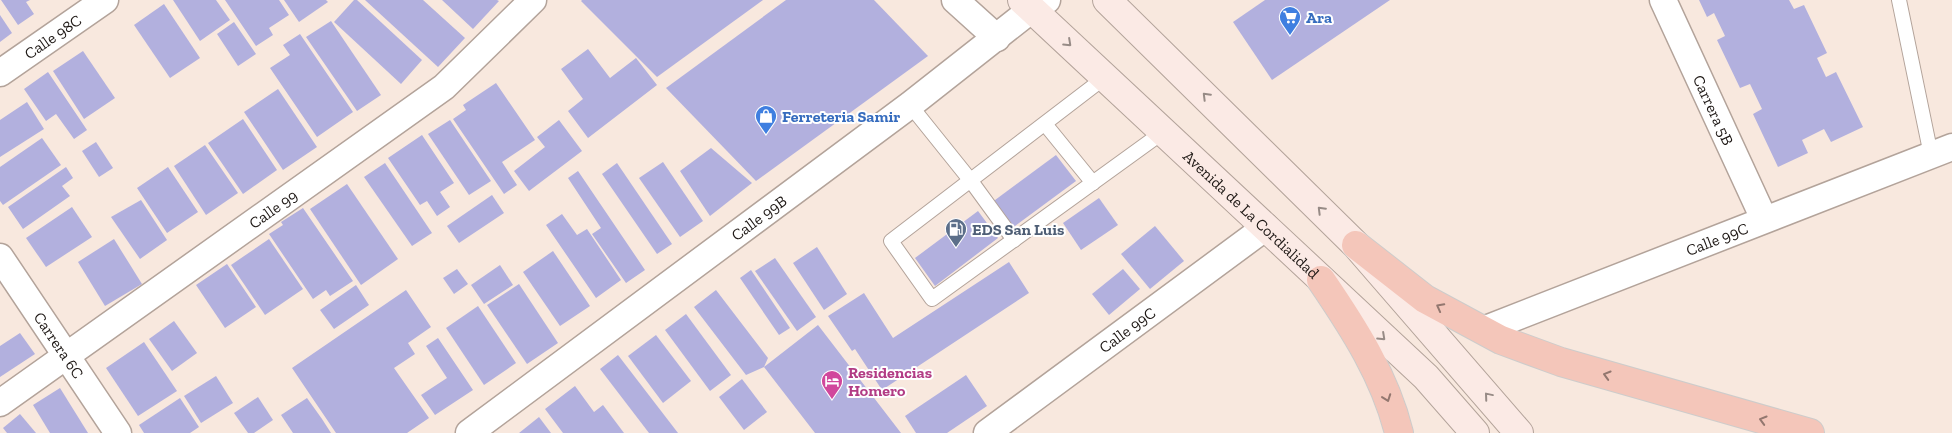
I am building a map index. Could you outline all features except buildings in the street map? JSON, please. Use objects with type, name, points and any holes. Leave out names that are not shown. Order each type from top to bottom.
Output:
[{"type":"highway","points":[[1356,244],[1425,299],[1501,340],[1561,362],[1810,433]]},
{"type":"highway","points":[[1320,280],[1352,326],[1374,367],[1399,433]]},
{"type":"main road","points":[[1107,0],[1356,244],[1520,433]]},
{"type":"main road","name":"Avenida de La Cordialidad","points":[[1034,3],[1104,78],[1426,377],[1475,433]]},
{"type":"street","name":"Calle 98C","points":[[0,73],[105,0]]},
{"type":"street","name":"Calle 99","points":[[0,403],[444,87],[533,0]]},
{"type":"street","points":[[955,0],[997,38]]},
{"type":"street","name":"Carrera 5B","points":[[1663,0],[1764,220]]},
{"type":"street","name":"Calle 99B","points":[[469,433],[910,105],[997,38],[1034,3]]},
{"type":"street","name":"Calle 99C","points":[[1483,330],[1941,151]]},
{"type":"street","name":"Calle 99C","points":[[987,433],[1266,227]]},
{"type":"street","name":"Carrera 6C","points":[[0,257],[118,433]]},
{"type":"lane","points":[[1900,0],[1941,151]]},
{"type":"lane","points":[[1104,78],[891,241],[932,300],[1163,132]]},
{"type":"lane","points":[[910,105],[971,180],[1014,240]]},
{"type":"lane","points":[[1045,124],[1094,183]]},
{"type":"place","name":"Ara","points":[[1290,36]]},
{"type":"place","name":"Ferreteria Samir","points":[[766,135]]},
{"type":"place","name":"EDS San Luis","points":[[956,248]]},
{"type":"place","name":"Residencias Homero","points":[[832,400]]}]
